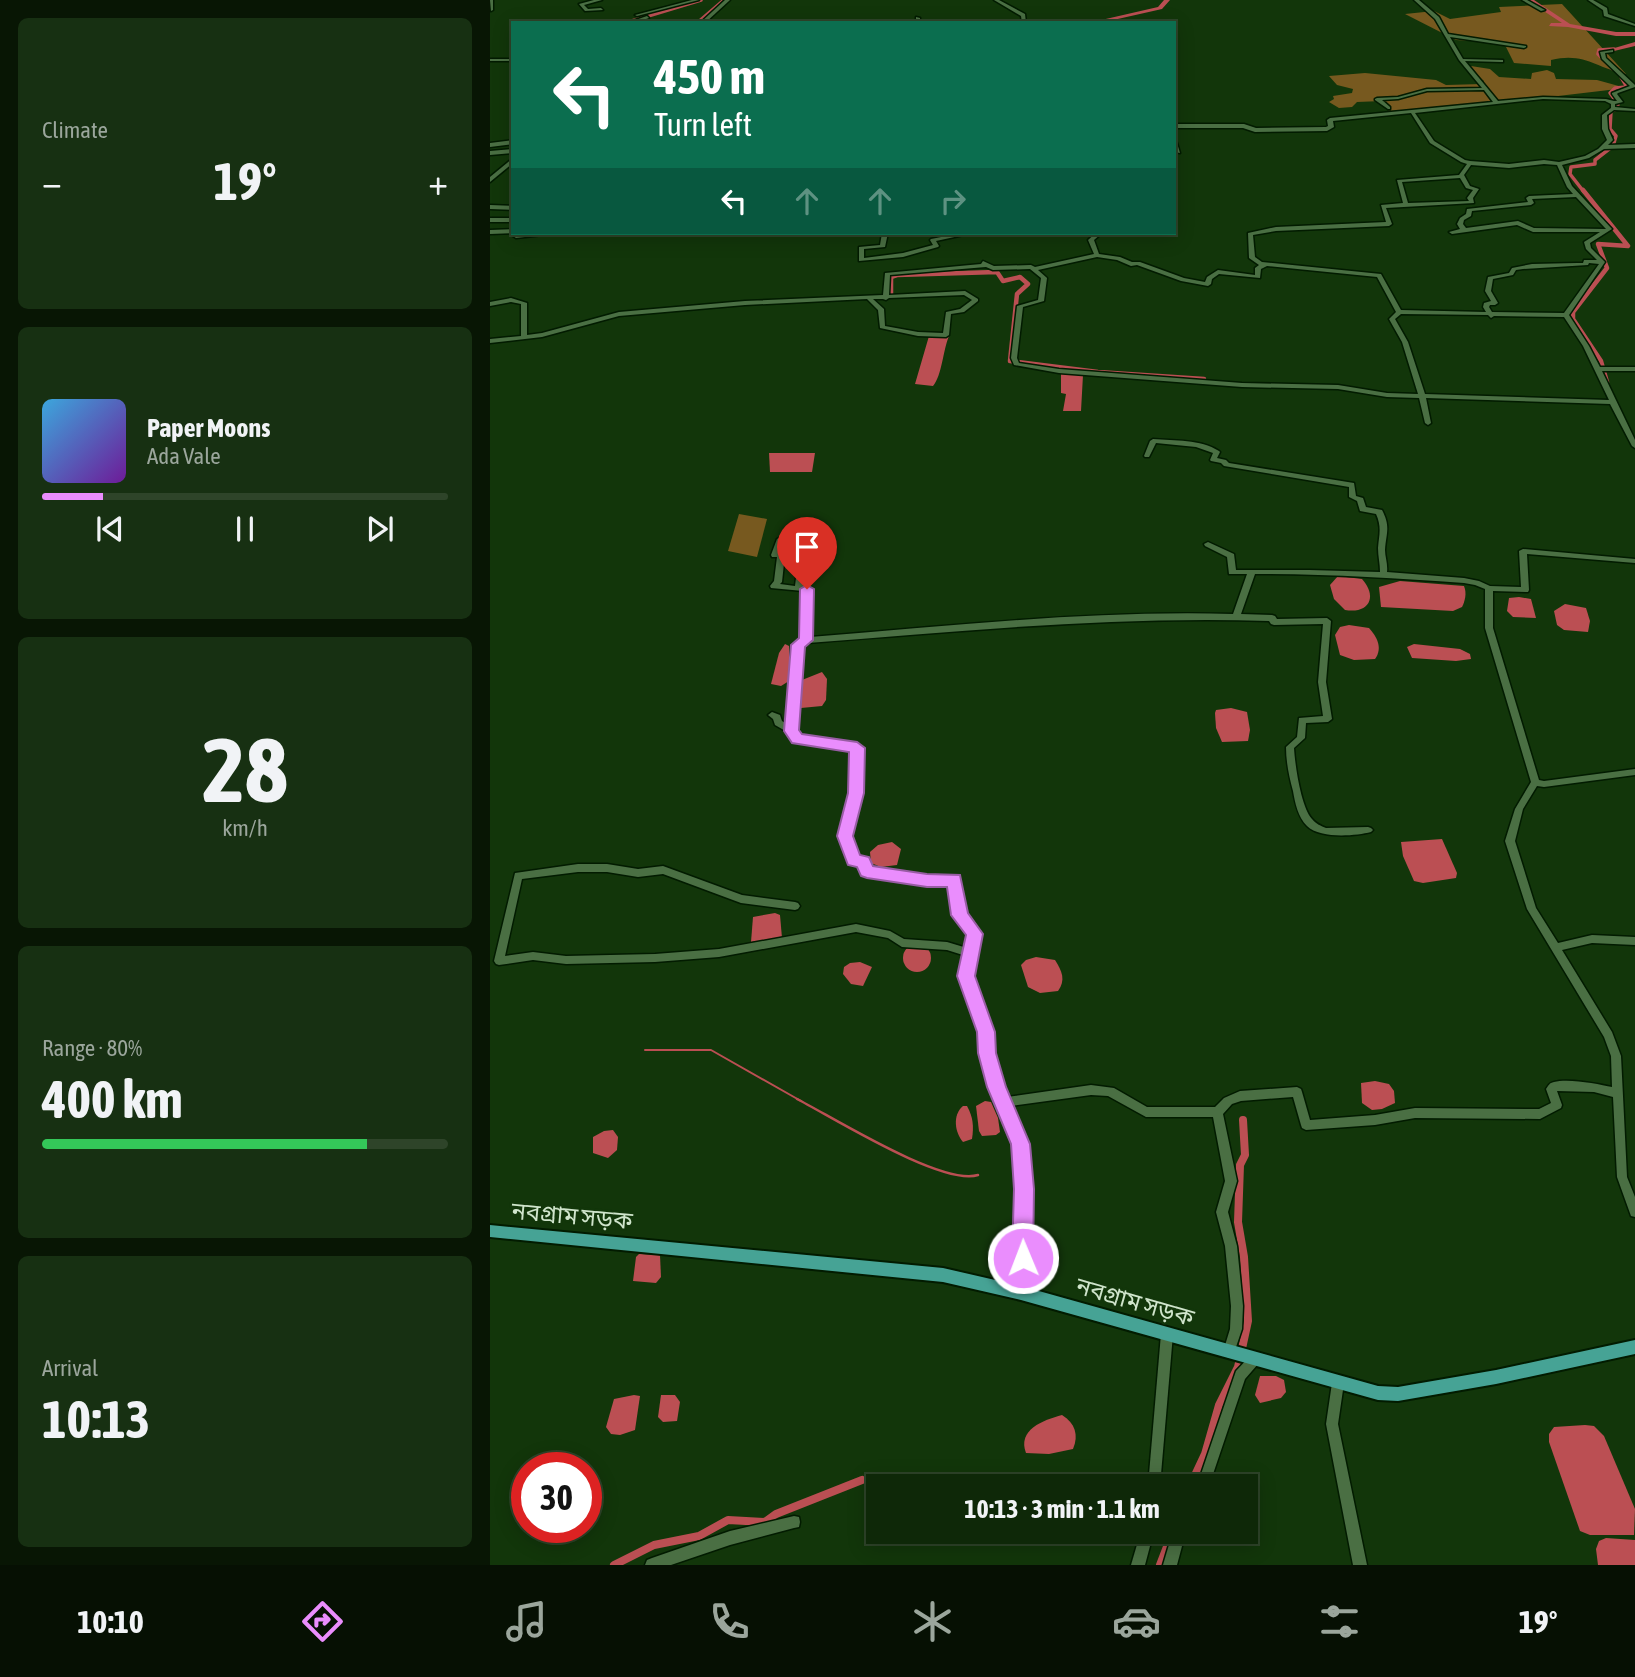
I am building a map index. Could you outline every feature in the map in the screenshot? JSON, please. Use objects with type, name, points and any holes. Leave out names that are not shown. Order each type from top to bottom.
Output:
[{"type":"main road","name":"নবগ্রাম সড়ক","points":[[490,1231],[943,1275],[1021,1293],[1251,1360],[1378,1393],[1398,1394],[1496,1377],[1635,1347]]},
{"type":"street","points":[[491,0],[491,10]]},
{"type":"street","points":[[600,0],[581,5],[586,10],[601,9]]},
{"type":"street","points":[[638,15],[697,0]]},
{"type":"street","points":[[704,21],[728,0]]},
{"type":"street","points":[[996,0],[1023,15],[1024,21]]},
{"type":"street","points":[[1416,0],[1437,18],[1461,61],[1497,103]]},
{"type":"street","points":[[1524,0],[1543,10]]},
{"type":"street","points":[[1590,0],[1605,9],[1606,15],[1635,26]]},
{"type":"street","points":[[635,21],[652,15]]},
{"type":"street","points":[[1447,35],[1524,47]]},
{"type":"street","points":[[1413,113],[1425,128],[1424,134],[1432,142],[1463,162],[1509,166],[1545,162],[1559,164],[1582,160],[1604,148],[1610,139],[1605,129],[1604,115],[1621,102],[1614,94],[1632,88],[1604,58],[1602,52],[1611,51]]},
{"type":"street","points":[[490,60],[511,60]]},
{"type":"street","points":[[1461,61],[1501,61]]},
{"type":"street","points":[[1623,76],[1635,75]]},
{"type":"street","points":[[1388,108],[1377,99],[1398,98],[1427,90],[1485,89]]},
{"type":"street","points":[[1176,126],[1244,126],[1255,130],[1327,129],[1331,127],[1330,120],[1339,118],[1413,113],[1543,98],[1606,100],[1615,107],[1635,110]]},
{"type":"street","points":[[490,145],[511,142]]},
{"type":"street","points":[[1176,143],[1178,152]]},
{"type":"street","points":[[1604,148],[1635,146]]},
{"type":"street","points":[[490,153],[511,151]]},
{"type":"street","points":[[490,180],[511,162]]},
{"type":"street","points":[[1399,312],[1379,275],[1265,265],[1252,258],[1250,234],[1276,229],[1390,224],[1383,206],[1472,202],[1470,198],[1476,190],[1468,187],[1462,176],[1470,163]]},
{"type":"street","points":[[1559,164],[1577,195],[1609,229]]},
{"type":"street","points":[[1405,203],[1399,181],[1462,176]]},
{"type":"street","points":[[1464,230],[1460,224],[1469,215],[1469,209],[1520,206],[1531,203],[1529,198],[1577,195]]},
{"type":"street","points":[[490,207],[511,208]]},
{"type":"street","points":[[490,220],[511,220]]},
{"type":"street","points":[[1452,232],[1518,223],[1533,230],[1588,232],[1609,229]]},
{"type":"street","points":[[1602,262],[1588,248],[1587,242],[1609,229]]},
{"type":"street","points":[[490,232],[511,231]]},
{"type":"street","points":[[885,235],[883,246],[860,248],[862,260],[903,255],[936,246],[933,240],[959,235]]},
{"type":"street","points":[[1097,235],[1091,240],[1097,255]]},
{"type":"street","points":[[903,255],[912,272]]},
{"type":"street","points":[[887,296],[887,274],[984,264],[1036,269],[1097,255],[1118,258],[1135,265],[1138,263],[1200,284],[1208,284],[1209,278],[1218,272],[1258,277],[1258,268],[1265,265]]},
{"type":"street","points":[[1491,316],[1486,307],[1487,303],[1495,303],[1488,291],[1490,278],[1511,274],[1514,269],[1524,266],[1568,267],[1586,264],[1586,261],[1602,262]]},
{"type":"street","points":[[1566,315],[1602,262]]},
{"type":"street","points":[[1036,269],[1044,278],[1041,301],[1020,306],[1015,361],[1059,370],[1242,386],[1338,387],[1387,395],[1611,402]]},
{"type":"street","points":[[490,341],[573,328],[622,314],[745,303],[964,293],[976,300],[962,312],[948,313],[946,335],[935,335],[882,327],[881,309],[870,299]]},
{"type":"street","points":[[490,304],[518,300],[524,303],[524,337]]},
{"type":"street","points":[[1428,424],[1405,342],[1392,318],[1399,312],[1491,316],[1566,315]]},
{"type":"street","points":[[1566,315],[1601,369],[1611,402],[1635,446]]},
{"type":"street","points":[[1601,369],[1635,369]]},
{"type":"street","points":[[1147,456],[1153,441],[1202,446],[1213,448],[1217,452],[1213,460],[1224,461],[1226,465],[1352,485],[1353,497],[1360,500],[1363,509],[1380,512],[1386,525],[1381,548],[1386,564],[1383,574]]},
{"type":"street","points":[[799,589],[802,562],[824,561],[827,540],[802,542],[781,539],[775,555],[781,554],[778,582],[774,586],[799,589],[807,589],[806,640]]},
{"type":"street","points":[[1209,544],[1231,556],[1232,572],[1455,578],[1479,582],[1489,588],[1525,590],[1523,551],[1635,561]]},
{"type":"street","points":[[1237,617],[1252,572]]},
{"type":"street","points":[[1489,588],[1489,628],[1535,782],[1519,809],[1510,841],[1532,909],[1608,1035],[1616,1056],[1622,1177],[1635,1212]]},
{"type":"street","points":[[792,731],[798,645],[806,640],[1095,618],[1237,617],[1272,618],[1274,622],[1327,621],[1321,682],[1328,719],[1302,720],[1301,738],[1290,747],[1292,771],[1302,816],[1307,822],[1324,832],[1368,830]]},
{"type":"street","points":[[772,715],[777,717],[778,723],[792,731],[797,739],[857,748],[856,793],[845,836],[854,860],[863,862],[867,871],[927,881],[954,880],[960,915],[975,934],[966,976],[986,1032],[987,1053],[1002,1102],[1021,1144],[1024,1172],[1021,1293]]},
{"type":"street","points":[[1535,782],[1544,784],[1635,772]]},
{"type":"street","points":[[795,906],[741,899],[663,870],[638,873],[607,868],[578,868],[519,876],[499,961],[533,956],[566,960],[719,953],[856,928],[890,935],[902,943],[947,946],[970,953]]},
{"type":"street","points":[[1557,947],[1592,939],[1635,941]]},
{"type":"street","points":[[1002,1102],[1091,1090],[1110,1091],[1146,1112],[1217,1112],[1228,1101],[1240,1096],[1293,1091],[1299,1097],[1306,1125],[1375,1120],[1415,1113],[1540,1115],[1557,1105],[1551,1090],[1556,1086],[1594,1087],[1616,1093]]},
{"type":"street","points":[[1217,1112],[1231,1181],[1223,1212],[1231,1246],[1237,1306],[1231,1352]]},
{"type":"street","points":[[1155,1474],[1167,1334]]},
{"type":"street","points":[[1207,1474],[1240,1375],[1251,1360]]},
{"type":"street","points":[[1338,1383],[1332,1424],[1360,1565]]},
{"type":"street","points":[[652,1565],[730,1538],[794,1522]]},
{"type":"street","points":[[1138,1565],[1144,1544]]},
{"type":"street","points":[[1170,1565],[1176,1544]]},
{"type":"shaded area","points":[[1562,4],[1626,74],[1573,58],[1551,60],[1551,66],[1514,63],[1504,43],[1456,40],[1405,14],[1434,11],[1450,19],[1501,12],[1499,7]]},
{"type":"shaded area","points":[[1471,66],[1490,69],[1499,77],[1531,79],[1532,73],[1547,70],[1554,73],[1556,79],[1597,80],[1626,88],[1455,108],[1389,111],[1382,101],[1357,102],[1352,107],[1339,108],[1329,102],[1334,99],[1333,96],[1352,93],[1353,89],[1337,85],[1329,76],[1365,73],[1436,80],[1446,85],[1482,84],[1484,81],[1473,72]]},
{"type":"shaded area","points":[[929,336],[949,336],[933,386],[915,384]]},
{"type":"shaded area","points":[[1061,372],[1083,375],[1081,411],[1063,411],[1066,394],[1061,393]]},
{"type":"shaded area","points":[[769,453],[815,453],[812,472],[770,472]]},
{"type":"shaded area","points":[[739,514],[767,519],[757,557],[728,551]]},
{"type":"shaded area","points":[[1338,576],[1362,579],[1370,598],[1365,607],[1353,611],[1345,610],[1334,599],[1330,585]]},
{"type":"shaded area","points":[[1400,581],[1464,586],[1464,602],[1462,607],[1453,611],[1381,607],[1379,587]]},
{"type":"shaded area","points":[[1509,598],[1531,599],[1536,618],[1513,617],[1507,611]]},
{"type":"shaded area","points":[[1565,604],[1586,608],[1590,621],[1588,632],[1564,630],[1557,625],[1554,611]]},
{"type":"shaded area","points":[[1349,625],[1369,628],[1372,631],[1379,647],[1375,659],[1354,660],[1340,655],[1335,635],[1340,627]]},
{"type":"shaded area","points":[[785,644],[789,646],[789,681],[781,686],[771,684],[779,653]]},
{"type":"shaded area","points":[[1414,644],[1460,649],[1470,654],[1471,659],[1456,661],[1412,658],[1407,647]]},
{"type":"shaded area","points":[[822,672],[827,679],[826,700],[822,706],[801,708],[802,680]]},
{"type":"shaded area","points":[[1231,708],[1247,712],[1250,730],[1248,741],[1222,742],[1216,728],[1215,713],[1216,710]]},
{"type":"shaded area","points":[[1442,839],[1457,873],[1456,878],[1423,883],[1414,881],[1403,856],[1401,842]]},
{"type":"shaded area","points":[[892,842],[901,849],[897,865],[881,867],[871,863],[870,852],[878,845]]},
{"type":"shaded area","points":[[775,913],[780,915],[782,938],[751,942],[753,917]]},
{"type":"shaded area","points":[[917,944],[927,948],[931,958],[927,968],[917,972],[907,968],[903,958],[907,948]]},
{"type":"shaded area","points":[[1036,957],[1055,960],[1062,976],[1058,991],[1040,993],[1028,987],[1021,965]]},
{"type":"shaded area","points":[[860,962],[872,967],[863,986],[851,984],[843,974],[844,967]]},
{"type":"shaded area","points":[[1375,1081],[1389,1084],[1394,1091],[1395,1103],[1372,1110],[1362,1103],[1361,1083]]},
{"type":"shaded area","points":[[985,1101],[991,1102],[998,1118],[1000,1132],[996,1135],[982,1136],[979,1131],[976,1106]]},
{"type":"shaded area","points":[[963,1106],[967,1106],[969,1110],[973,1130],[972,1139],[963,1142],[956,1124],[957,1114]]},
{"type":"shaded area","points":[[613,1130],[618,1137],[617,1150],[608,1158],[593,1153],[593,1137]]},
{"type":"shaded area","points":[[639,1254],[660,1255],[661,1277],[656,1283],[633,1281],[636,1257]]},
{"type":"shaded area","points":[[1260,1376],[1276,1376],[1284,1380],[1286,1392],[1281,1398],[1260,1403],[1255,1395]]},
{"type":"shaded area","points":[[661,1395],[675,1395],[680,1402],[677,1421],[663,1422],[658,1417]]},
{"type":"shaded area","points":[[640,1396],[635,1430],[620,1435],[611,1434],[606,1427],[614,1399]]},
{"type":"shaded area","points":[[1062,1415],[1075,1430],[1073,1449],[1049,1454],[1026,1453],[1024,1445],[1028,1432],[1040,1423]]},
{"type":"shaded area","points":[[1594,1426],[1604,1436],[1635,1509],[1634,1535],[1590,1535],[1580,1531],[1549,1442],[1549,1434],[1554,1427]]},
{"type":"shaded area","points":[[1606,1538],[1635,1540],[1635,1565],[1598,1565],[1596,1549],[1599,1541]]},
{"type":"waterway","points":[[632,21],[701,0]]},
{"type":"waterway","points":[[699,21],[724,0]]},
{"type":"waterway","points":[[1100,21],[1160,8],[1167,0]]},
{"type":"waterway","points":[[1530,0],[1568,25]]},
{"type":"waterway","points":[[1551,25],[1568,25]]},
{"type":"waterway","points":[[1568,25],[1616,34],[1635,34]]},
{"type":"waterway","points":[[1614,49],[1635,44]]},
{"type":"waterway","points":[[1613,69],[1598,54],[1599,50],[1614,49]]},
{"type":"waterway","points":[[1584,192],[1570,174],[1571,167],[1595,164],[1595,160],[1613,146],[1616,136],[1610,129],[1611,111],[1617,109],[1618,104],[1610,93],[1615,88],[1627,87],[1621,77]]},
{"type":"waterway","points":[[1583,190],[1628,246],[1598,244],[1607,268],[1573,312],[1573,319],[1601,361],[1607,382]]},
{"type":"waterway","points":[[891,295],[891,277],[897,275],[997,272],[1003,281],[1020,277],[1028,284],[1017,294],[1010,361],[1098,372],[1204,379]]},
{"type":"waterway","points":[[645,1050],[711,1050],[801,1101]]},
{"type":"waterway","points":[[797,1099],[915,1161],[961,1176],[978,1175]]},
{"type":"waterway","points":[[1196,1474],[1205,1454],[1219,1405],[1238,1367],[1248,1321],[1244,1257],[1238,1222],[1240,1165],[1245,1155],[1243,1120]]},
{"type":"waterway","points":[[614,1565],[654,1545],[699,1536],[728,1520],[765,1522],[776,1514],[862,1480]]},
{"type":"waterway","points":[[1160,1565],[1168,1544]]},
{"type":"route","points":[[807,589],[806,640],[798,645],[792,731],[797,739],[857,748],[856,793],[845,836],[854,860],[863,862],[867,871],[927,881],[954,880],[960,915],[975,934],[966,976],[986,1032],[987,1053],[996,1087],[1021,1144],[1024,1172],[1021,1246],[1023,1258]]}]
